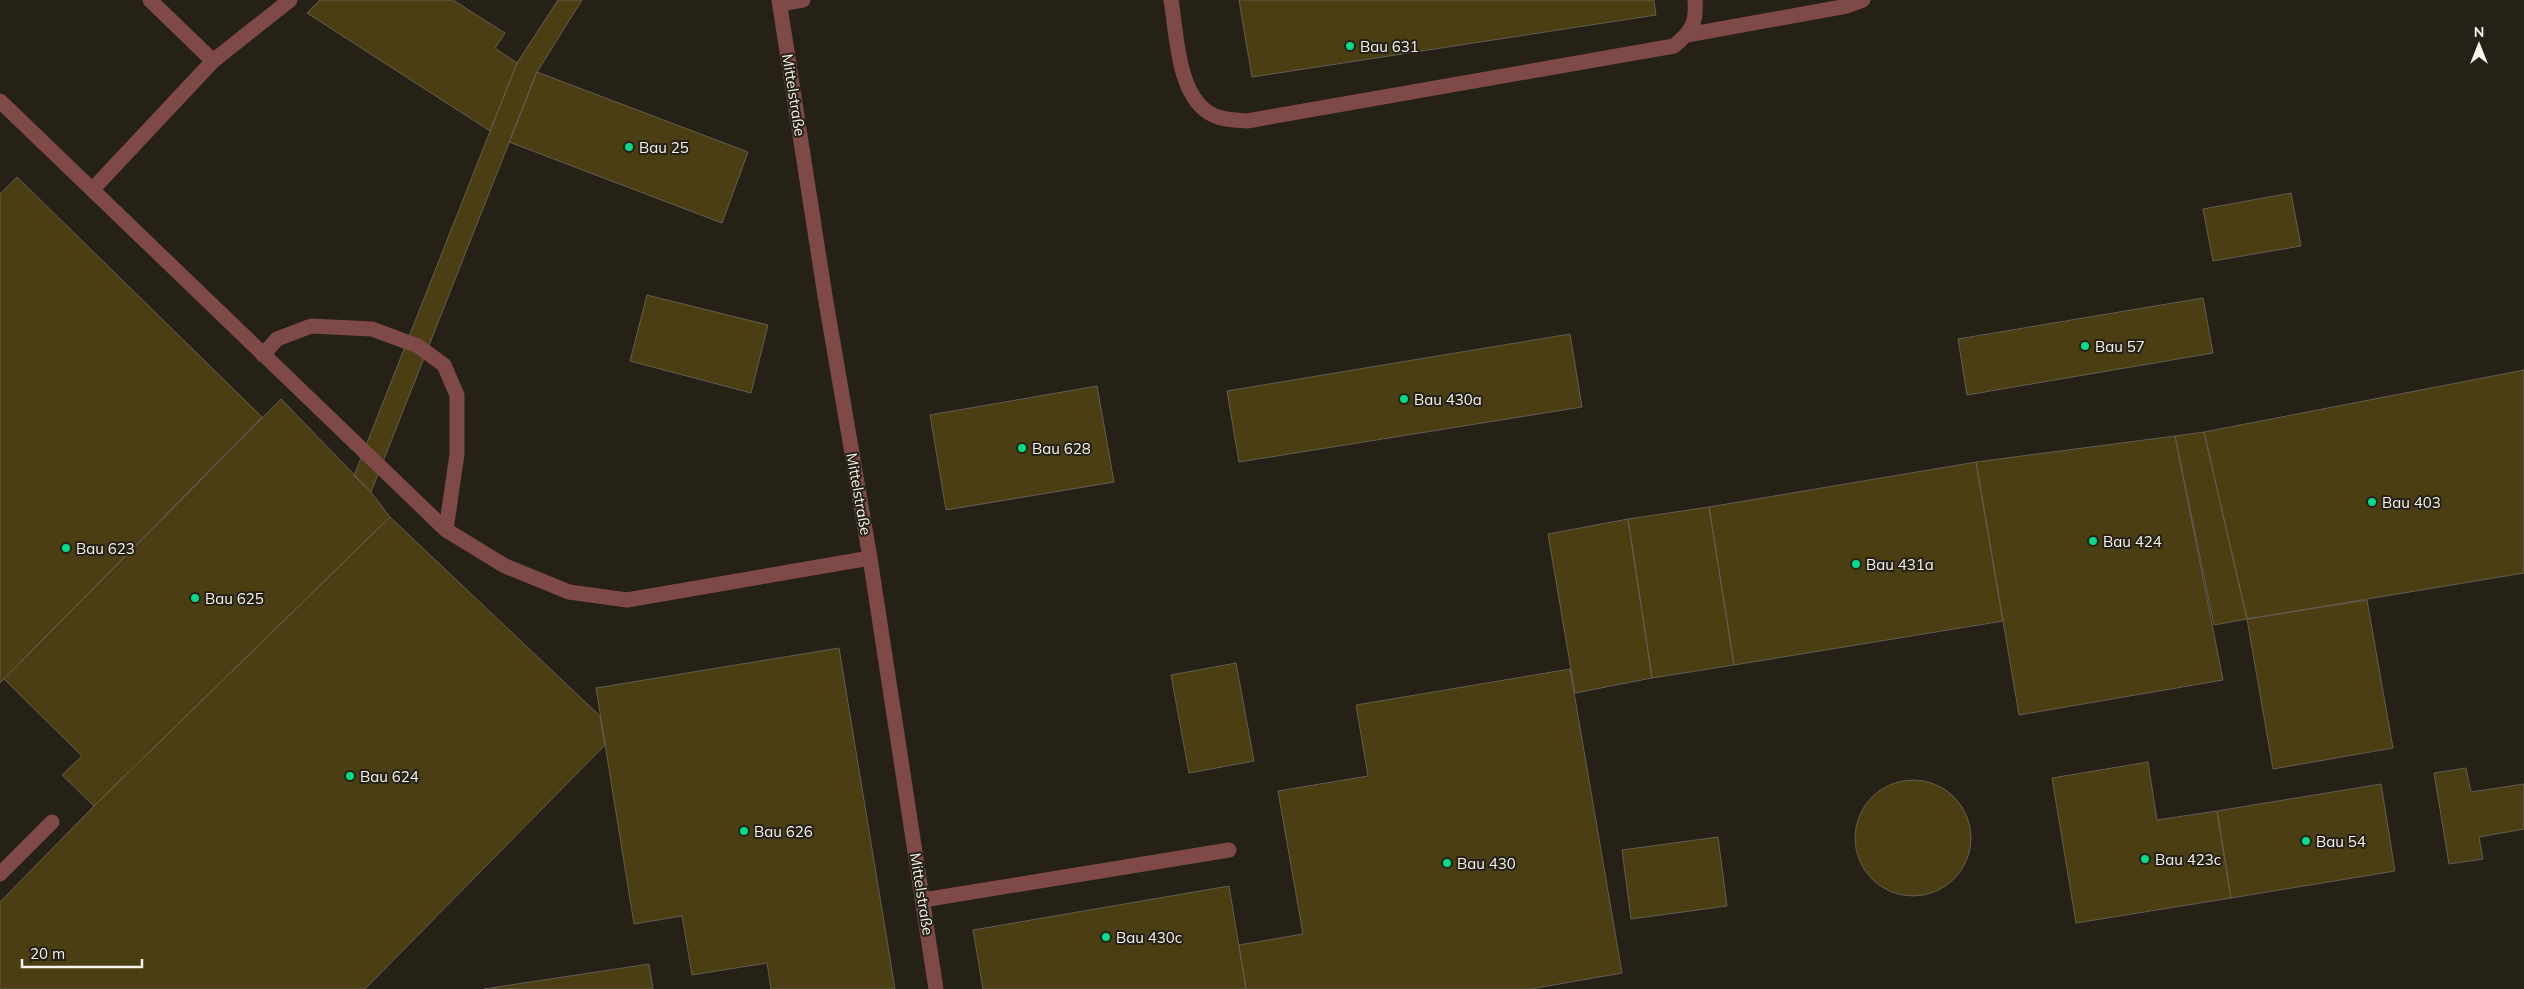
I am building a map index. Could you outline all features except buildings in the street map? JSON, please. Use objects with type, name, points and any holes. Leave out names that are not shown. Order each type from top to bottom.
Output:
[{"type":"street","points":[[150,0],[213,61]]},
{"type":"street","points":[[92,190],[213,61],[290,0]]},
{"type":"street","points":[[780,2],[803,0]]},
{"type":"street","points":[[1171,0],[1184,80],[1196,100],[1211,114],[1233,120],[1246,121],[1674,46],[1687,35],[1695,24],[1695,0]]},
{"type":"street","points":[[1687,35],[1847,6],[1863,0]]},
{"type":"street","name":"Mittelstraße","points":[[780,2],[825,296],[870,558],[936,989]]},
{"type":"street","points":[[0,101],[446,530],[505,566],[569,592],[627,600],[870,558]]},
{"type":"street","points":[[263,355],[277,339],[311,326],[372,329],[418,346],[444,365],[457,395],[458,454],[446,530]]},
{"type":"street","points":[[0,874],[52,822]]},
{"type":"street","points":[[923,900],[1229,850]]},
{"type":"place","name":"Bau 631","points":[[1350,46]]},
{"type":"place","name":"Bau 25","points":[[629,147]]},
{"type":"place","name":"Bau 57","points":[[2085,346]]},
{"type":"place","name":"Bau 430a","points":[[1404,399]]},
{"type":"place","name":"Bau 628","points":[[1022,448]]},
{"type":"place","name":"Bau 403","points":[[2372,502]]},
{"type":"place","name":"Bau 424","points":[[2093,541]]},
{"type":"place","name":"Bau 623","points":[[66,548]]},
{"type":"place","name":"Bau 431a","points":[[1856,564]]},
{"type":"place","name":"Bau 625","points":[[195,598]]},
{"type":"place","name":"Bau 624","points":[[350,776]]},
{"type":"place","name":"Bau 626","points":[[744,831]]},
{"type":"place","name":"Bau 54","points":[[2306,841]]},
{"type":"place","name":"Bau 423c","points":[[2145,859]]},
{"type":"place","name":"Bau 430","points":[[1447,863]]},
{"type":"place","name":"Bau 430c","points":[[1106,937]]}]
